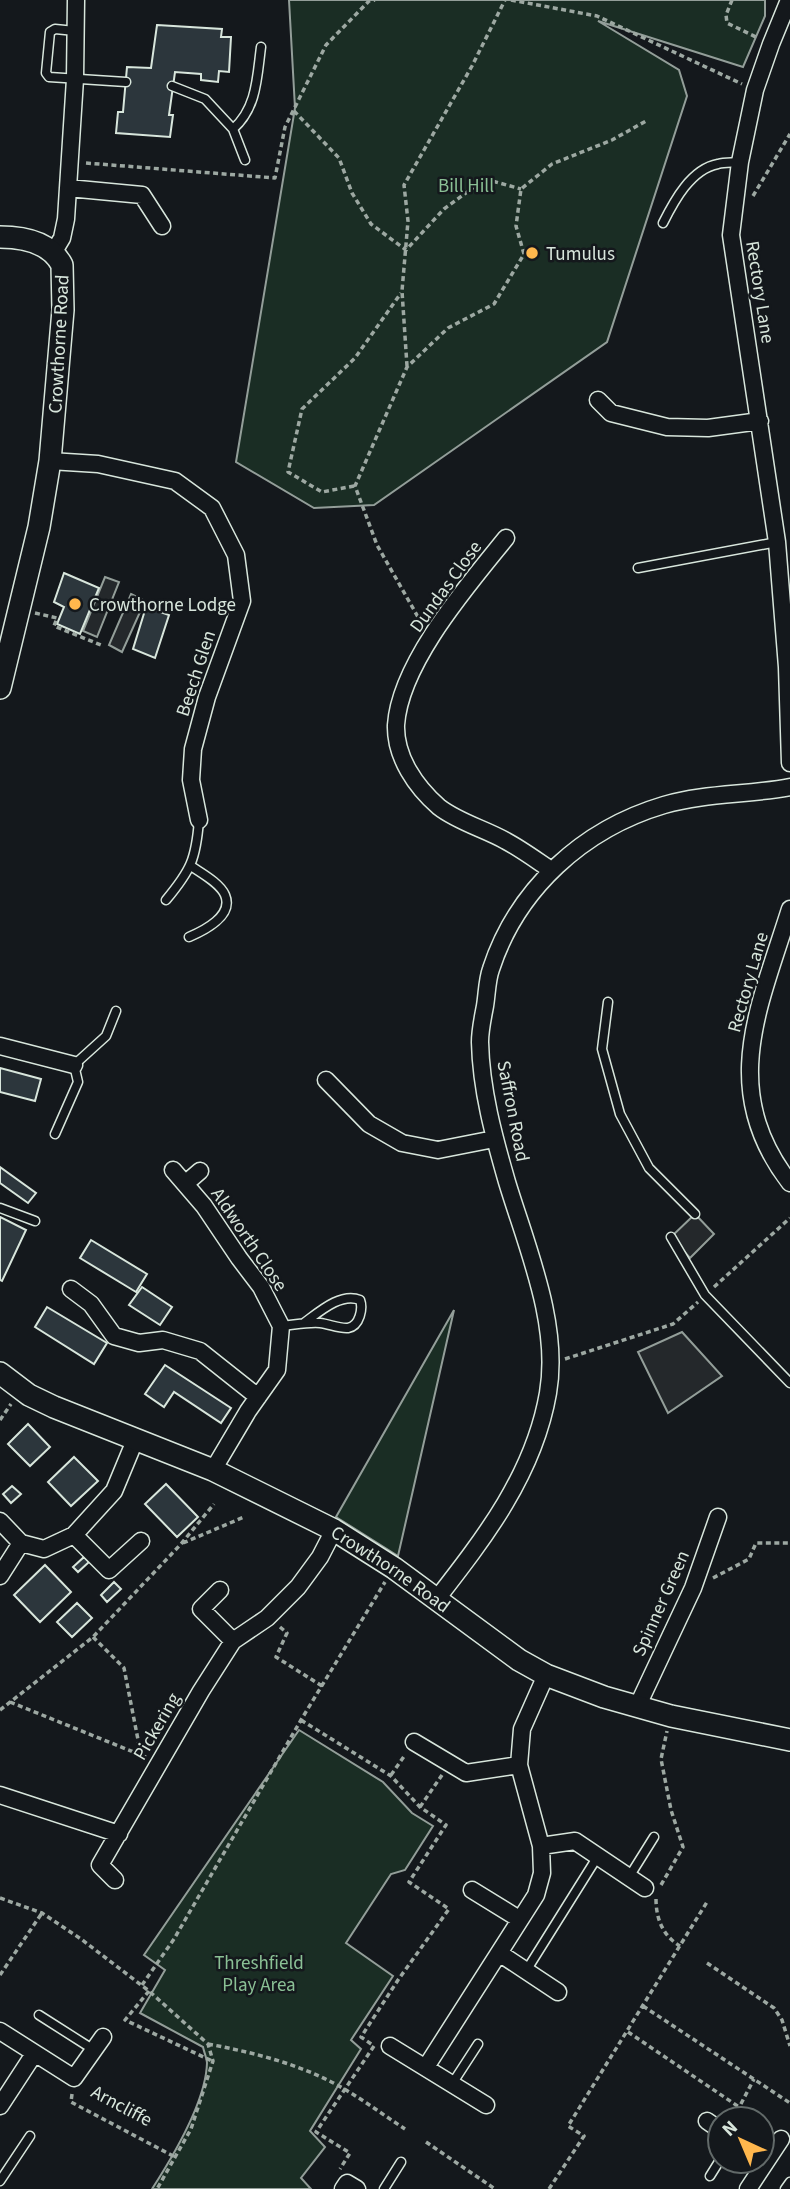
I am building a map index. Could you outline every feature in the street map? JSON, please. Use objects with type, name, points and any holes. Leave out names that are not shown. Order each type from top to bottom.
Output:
[{"type":"street","name":"Crowthorne Road","points":[[0,688],[5,638],[39,527],[50,461],[63,310],[62,265],[53,253],[62,238],[68,188],[75,79],[76,0]]},
{"type":"street","name":"Rectory Lane","points":[[789,0],[755,90],[740,162],[731,235],[777,542],[786,578],[790,764]]},
{"type":"street","points":[[68,188],[142,195],[162,226]]},
{"type":"street","points":[[0,237],[22,237],[53,253]]},
{"type":"street","points":[[598,400],[611,413],[667,427],[708,428],[760,421]]},
{"type":"street","name":"Beech Glen","points":[[50,461],[98,464],[175,481],[212,508],[236,555],[242,600],[207,698],[193,749],[191,780],[199,820]]},
{"type":"street","name":"Dundas Close","points":[[506,538],[460,595],[430,638],[403,693],[396,726],[402,760],[422,791],[442,809],[507,842],[551,870]]},
{"type":"street","name":"Saffron Road","points":[[436,1600],[488,1533],[521,1475],[537,1438],[548,1392],[549,1324],[494,1139],[480,1041],[490,971],[519,909],[551,870],[575,850],[611,828],[652,809],[688,800],[790,787]]},
{"type":"street","name":"Rectory Lane","points":[[790,909],[782,960],[755,1021],[749,1066],[753,1103],[765,1144],[771,1158],[790,1183]]},
{"type":"street","points":[[0,1046],[74,1065]]},
{"type":"street","points":[[326,1080],[369,1124],[402,1143],[438,1150],[494,1139]]},
{"type":"street","name":"Aldworth Close","points":[[173,1170],[204,1206],[261,1287],[281,1326]]},
{"type":"street","name":"Aldworth Close","points":[[185,1184],[200,1171]]},
{"type":"street","points":[[71,1289],[91,1304],[114,1336],[139,1343],[163,1340],[200,1351],[258,1396]]},
{"type":"street","points":[[213,1470],[277,1370],[281,1326]]},
{"type":"street","name":"Crowthorne Road","points":[[0,1373],[29,1395],[54,1407],[213,1470],[334,1530],[394,1569],[519,1660],[546,1675],[604,1697],[671,1716],[790,1740]]},
{"type":"street","points":[[0,1521],[21,1543],[44,1549],[74,1535],[114,1491],[136,1438]]},
{"type":"street","name":"Spinner Green","points":[[638,1705],[693,1588],[718,1517]]},
{"type":"street","name":"Pickering","points":[[115,1880],[100,1865],[201,1691],[233,1641],[267,1618],[298,1587],[320,1557],[334,1530]]},
{"type":"street","points":[[74,1535],[109,1570],[141,1541]]},
{"type":"street","points":[[0,1576],[21,1543]]},
{"type":"street","points":[[220,1590],[201,1609],[233,1641]]},
{"type":"street","points":[[426,2067],[536,1895],[542,1873],[541,1846],[519,1765],[522,1729],[546,1675]]},
{"type":"street","points":[[414,1742],[466,1773],[519,1765]]},
{"type":"street","points":[[0,1795],[119,1834]]},
{"type":"street","points":[[541,1846],[575,1841],[654,1891]]},
{"type":"street","points":[[472,1890],[519,1919]]},
{"type":"street","points":[[499,1953],[558,1992]]},
{"type":"street","name":"Arncliffe","points":[[1,2033],[74,2078],[98,2043]]},
{"type":"street","points":[[390,2046],[486,2105]]},
{"type":"street","points":[[0,2106],[34,2053]]},
{"type":"street","points":[[776,2146],[781,2140]]},
{"type":"lane","points":[[75,31],[55,29],[50,32],[46,73],[49,77],[126,82]]},
{"type":"lane","points":[[233,130],[243,121],[254,100],[261,47]]},
{"type":"lane","points":[[172,86],[205,99],[233,130],[245,160]]},
{"type":"lane","points":[[663,223],[672,204],[691,180],[704,169],[716,164],[740,162]]},
{"type":"lane","points":[[638,568],[777,542]]},
{"type":"lane","points":[[166,900],[191,866],[199,820]]},
{"type":"lane","points":[[188,937],[207,929],[221,916],[226,904],[225,895],[215,883],[191,866]]},
{"type":"lane","points":[[608,1002],[602,1049],[620,1114],[649,1168],[695,1214]]},
{"type":"lane","points":[[55,1135],[78,1082],[74,1065],[106,1036],[116,1011]]},
{"type":"lane","points":[[0,1208],[34,1221]]},
{"type":"lane","points":[[671,1237],[705,1295],[790,1383]]},
{"type":"lane","points":[[281,1326],[304,1323],[352,1327],[358,1321],[362,1304],[353,1297],[342,1299],[304,1323]]},
{"type":"lane","points":[[629,1877],[654,1837]]},
{"type":"lane","points":[[526,1971],[598,1856]]},
{"type":"lane","points":[[39,2015],[98,2043]]},
{"type":"lane","points":[[452,2084],[478,2044]]},
{"type":"lane","points":[[0,2181],[30,2136]]},
{"type":"lane","points":[[384,2189],[401,2162]]},
{"type":"lane","points":[[785,2189],[790,2182]]},
{"type":"path","points":[[407,367],[402,291],[408,221],[404,185],[472,66],[505,0]]},
{"type":"path","points":[[511,0],[597,16],[743,85]]},
{"type":"path","points":[[732,0],[726,15],[727,23],[771,44]]},
{"type":"path","points":[[293,111],[339,158],[352,193],[370,224],[406,250]]},
{"type":"path","points":[[430,638],[377,545],[355,486],[407,367],[448,328],[494,304],[524,254],[516,226],[521,189],[552,164],[612,140],[646,121]]},
{"type":"path","points":[[751,200],[790,134]]},
{"type":"path","points":[[406,250],[443,209],[485,179],[521,189]]},
{"type":"path","points":[[355,486],[322,492],[288,472],[302,409],[355,358],[402,291]]},
{"type":"path","points":[[38,614],[57,618],[54,626],[101,645]]},
{"type":"path","points":[[550,1364],[673,1324],[790,1218]]},
{"type":"path","points":[[0,1420],[14,1399]]},
{"type":"path","points":[[0,1710],[93,1637],[181,1544],[214,1504]]},
{"type":"path","points":[[181,1544],[244,1517]]},
{"type":"path","points":[[693,1588],[749,1559],[756,1543],[790,1543]]},
{"type":"path","points":[[142,1985],[174,1939],[301,1720],[394,1569]]},
{"type":"path","points":[[267,1618],[287,1633],[276,1657],[322,1686]]},
{"type":"path","points":[[93,1637],[124,1668],[141,1755]]},
{"type":"path","points":[[9,1702],[160,1762]]},
{"type":"path","points":[[301,1720],[391,1776],[420,1807],[446,1825],[409,1882],[449,1909],[361,2037],[374,2046],[316,2132],[350,2153],[339,2170],[349,2187]]},
{"type":"path","points":[[667,1731],[661,1759],[671,1810],[684,1847],[654,1891],[656,1911],[663,1931],[680,1946]]},
{"type":"path","points":[[391,1776],[414,1742]]},
{"type":"path","points":[[420,1807],[449,1764]]},
{"type":"path","points":[[0,1898],[42,1913],[119,1966],[208,2044],[276,2060],[307,2071],[345,2089],[405,2129]]},
{"type":"path","points":[[549,2189],[584,2136],[568,2126],[707,1902]]},
{"type":"path","points":[[0,1975],[42,1913]]},
{"type":"path","points":[[707,1963],[774,2008],[782,2020],[790,2046]]},
{"type":"path","points":[[149,1991],[125,2020],[212,2062]]},
{"type":"path","points":[[643,2006],[790,2103]]},
{"type":"path","points":[[627,2032],[736,2105]]},
{"type":"path","points":[[157,2189],[191,2129],[212,2062],[208,2044]]},
{"type":"path","name":"Arncliffe","points":[[74,2078],[71,2102],[175,2157]]},
{"type":"path","points":[[740,2105],[754,2079]]},
{"type":"path","points":[[426,2143],[495,2189]]},
{"type":"green space","name":"Bill Hill","points":[[289,0],[765,0],[765,16],[743,67],[598,21],[679,70],[687,96],[607,342],[374,505],[314,508],[236,462],[295,108]]},
{"type":"green space","points":[[454,1310],[398,1556],[336,1517]]},
{"type":"green space","name":"Threshfield Play Area","points":[[299,1730],[383,1782],[412,1813],[433,1826],[405,1870],[391,1874],[346,1943],[393,1976],[351,2040],[361,2049],[310,2131],[325,2147],[301,2178],[311,2189],[152,2189],[178,2146],[194,2111],[201,2094],[207,2063],[203,2047],[140,2013],[165,1970],[144,1955]]},
{"type":"shaded area","points":[[105,577],[119,582],[97,637],[83,631]]},
{"type":"shaded area","points":[[131,594],[145,601],[122,652],[109,645]]},
{"type":"shaded area","points":[[695,1214],[714,1234],[690,1258],[671,1237]]},
{"type":"shaded area","points":[[682,1332],[722,1376],[668,1413],[638,1352]]},
{"type":"building","points":[[157,25],[222,29],[221,37],[231,37],[229,72],[219,71],[218,82],[201,80],[201,74],[175,72],[169,115],[173,115],[170,137],[116,133],[118,112],[123,112],[127,67],[151,68]]},
{"type":"building","name":"Crowthorne Lodge","points":[[64,573],[99,588],[80,634],[57,624],[64,607],[54,602]]},
{"type":"building","name":"Crowthorne Lodge","points":[[146,607],[169,615],[155,658],[133,649]]},
{"type":"building","points":[[0,1068],[41,1079],[35,1101],[0,1092]]},
{"type":"building","points":[[0,1167],[36,1193],[28,1203],[0,1183]]},
{"type":"building","points":[[0,1217],[26,1230],[2,1281],[0,1280]]},
{"type":"building","points":[[91,1240],[147,1274],[136,1292],[80,1258]]},
{"type":"building","points":[[142,1287],[172,1307],[160,1325],[129,1305]]},
{"type":"building","points":[[47,1307],[107,1343],[94,1364],[35,1327]]},
{"type":"building","points":[[165,1365],[231,1408],[221,1423],[174,1392],[164,1407],[145,1394]]},
{"type":"building","points":[[28,1424],[50,1447],[30,1466],[8,1444]]},
{"type":"building","points":[[74,1457],[98,1481],[71,1506],[48,1482]]},
{"type":"building","points":[[166,1484],[198,1517],[177,1537],[145,1504]]},
{"type":"building","points":[[12,1486],[21,1494],[11,1503],[3,1494]]},
{"type":"building","points":[[84,1557],[89,1562],[78,1572],[73,1567]]},
{"type":"building","points":[[45,1565],[71,1592],[40,1622],[14,1595]]},
{"type":"building","points":[[114,1582],[121,1589],[107,1602],[101,1595]]},
{"type":"building","points":[[77,1603],[92,1618],[72,1637],[57,1622]]},
{"type":"place","name":"Tumulus","points":[[532,253]]},
{"type":"place","name":"Crowthorne Lodge","points":[[75,604]]}]
